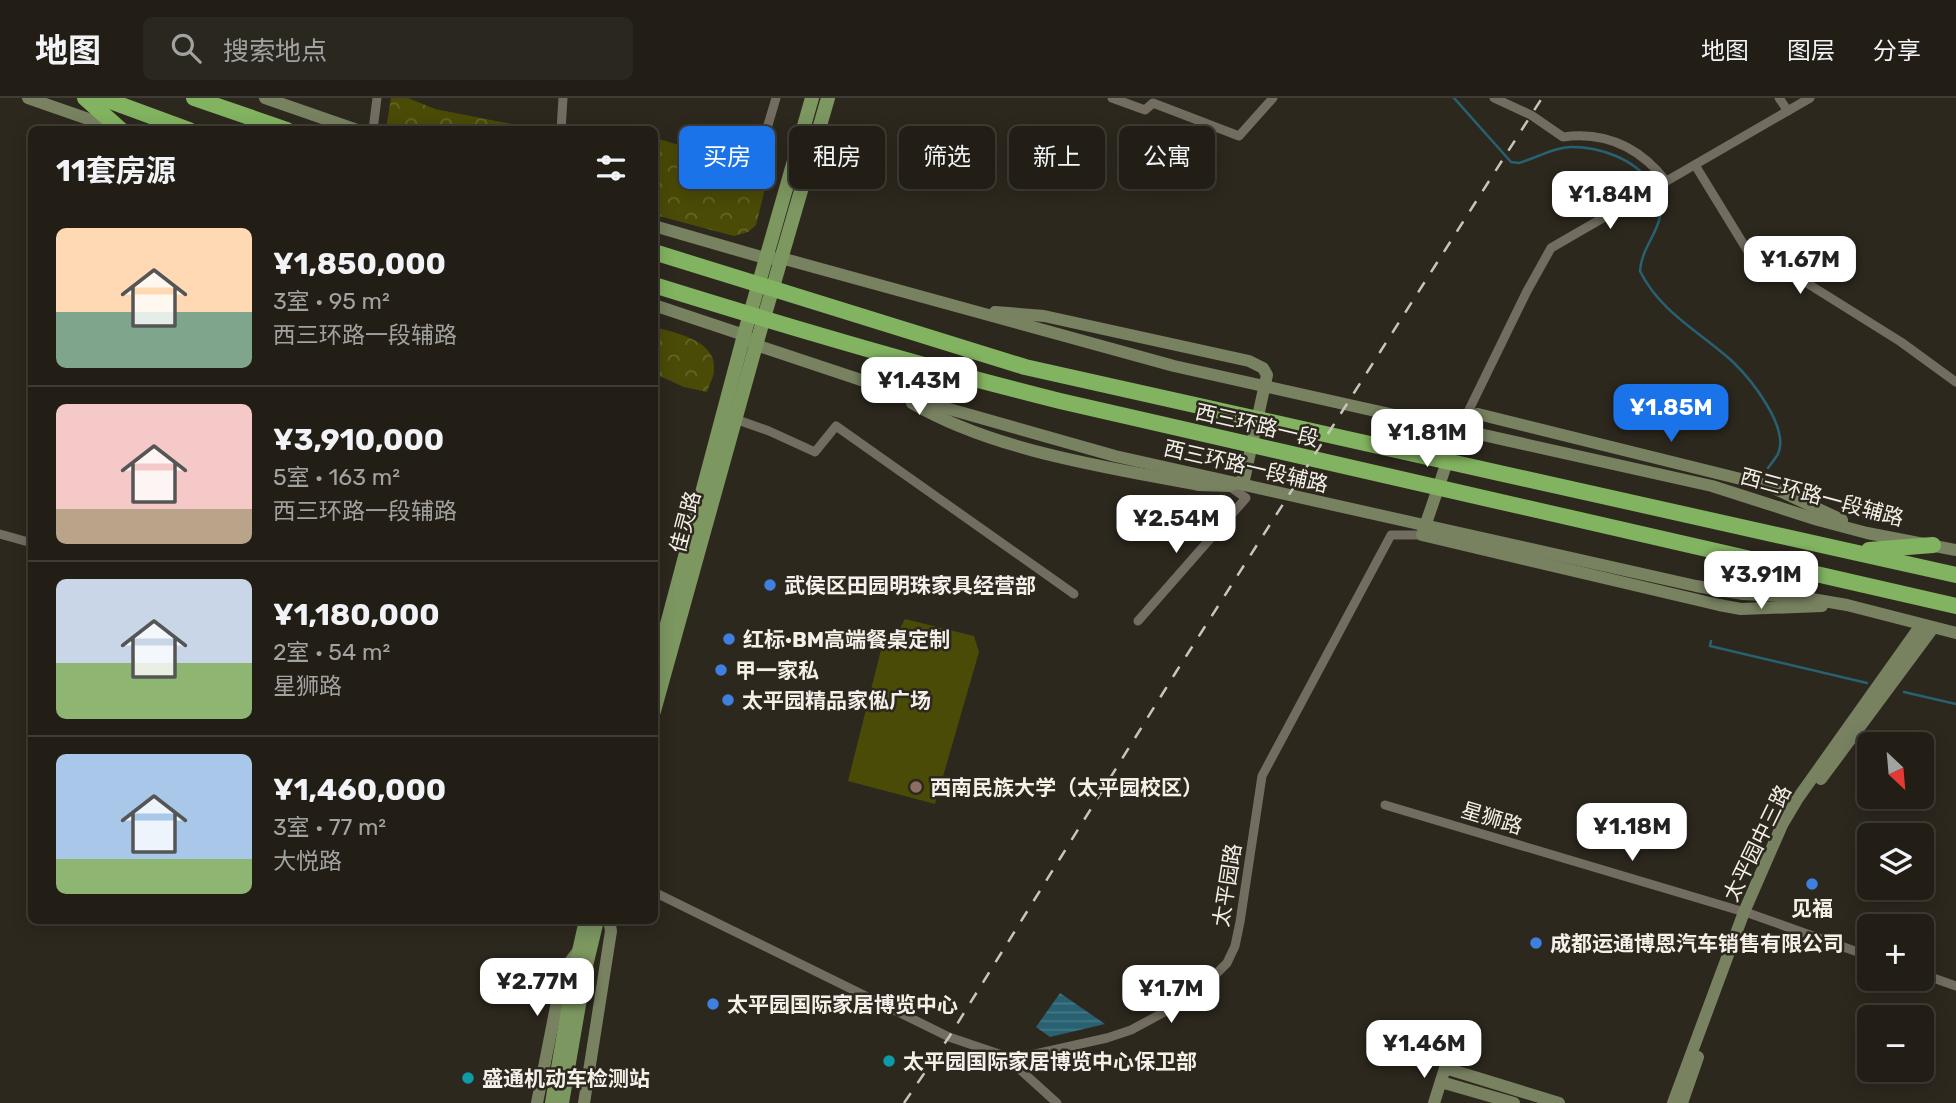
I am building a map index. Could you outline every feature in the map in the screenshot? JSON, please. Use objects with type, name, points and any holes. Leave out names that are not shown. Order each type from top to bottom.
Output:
[{"type":"highway","points":[[85,98],[116,126]]},
{"type":"highway","points":[[102,98],[178,126]]},
{"type":"highway","points":[[194,98],[275,126]]},
{"type":"highway","name":"西三环路一段","points":[[658,253],[1025,367],[1956,575]]},
{"type":"highway","name":"西三环路一段","points":[[658,286],[935,370],[1035,395],[1956,606]]},
{"type":"highway","points":[[1853,552],[1933,545]]},
{"type":"main road","points":[[28,98],[108,126]]},
{"type":"main road","points":[[265,98],[346,126]]},
{"type":"main road","points":[[774,258],[812,98]]},
{"type":"main road","points":[[750,340],[774,258],[828,98]]},
{"type":"main road","name":"西三环路一段辅路","points":[[658,227],[1174,366],[1712,486],[1867,533],[1956,550]]},
{"type":"main road","name":"西三环路一段辅路","points":[[658,306],[887,389],[967,415],[1115,456],[1696,586],[1847,605],[1956,633]]},
{"type":"main road","points":[[887,389],[940,419],[1004,443],[1199,485],[1228,486],[1244,480],[1267,375],[1263,368],[1249,361],[1044,316],[966,310]]},
{"type":"main road","name":"佳灵路","points":[[658,697],[735,419],[750,340]]},
{"type":"main road","name":"佳灵路","points":[[658,659],[750,340]]},
{"type":"main road","points":[[1847,605],[1741,608],[1719,605],[1422,535],[1458,430],[1465,418],[1478,414],[1769,486],[1867,533]]},
{"type":"main road","name":"太平园中三路","points":[[1673,1103],[1747,913],[1787,831],[1807,797],[1854,737],[1927,626]]},
{"type":"main road","name":"太平园中三路","points":[[1682,1103],[1747,913]]},
{"type":"main road","points":[[562,1103],[580,969],[578,951],[585,924]]},
{"type":"main road","points":[[552,1103],[580,969],[596,924]]},
{"type":"main road","points":[[584,1103],[611,931],[610,924]]},
{"type":"main road","points":[[537,1103],[563,971],[578,951]]},
{"type":"main road","points":[[1434,1103],[1445,1068],[1559,1103]]},
{"type":"main road","points":[[1441,1082],[1514,1103]]},
{"type":"street","points":[[374,126],[377,98]]},
{"type":"street","points":[[561,126],[563,98]]},
{"type":"street","points":[[768,126],[776,98]]},
{"type":"street","points":[[1112,98],[1145,110],[1153,103],[1239,136],[1272,98]]},
{"type":"street","points":[[1494,98],[1531,115],[1563,137],[1600,137],[1628,146],[1652,163],[1667,181]]},
{"type":"street","points":[[1779,98],[1788,111]]},
{"type":"street","points":[[1465,418],[1527,291],[1552,248],[1810,98]]},
{"type":"street","points":[[1695,165],[1752,258],[1794,275],[1901,342],[1956,382]]},
{"type":"street","points":[[735,419],[815,452],[836,426],[1074,594]]},
{"type":"street","points":[[1138,621],[1246,498],[1228,486]]},
{"type":"street","points":[[0,534],[28,542]]},
{"type":"street","name":"太平园路","points":[[658,894],[949,1037],[1005,1056],[1026,1056],[1131,1030],[1170,1009],[1211,979],[1227,963],[1235,946],[1240,922],[1265,768],[1391,535],[1422,535]]},
{"type":"street","name":"星狮路","points":[[1385,805],[1747,913],[1857,952]]},
{"type":"street","points":[[1934,978],[1956,986]]},
{"type":"street","points":[[1005,1056],[1056,1103]]},
{"type":"green space","points":[[391,98],[408,98],[435,109],[522,126],[386,126]]},
{"type":"green space","points":[[659,139],[679,145],[679,189],[765,189],[756,225],[748,232],[734,236],[658,216]]},
{"type":"green space","points":[[658,328],[693,339],[709,351],[713,360],[714,370],[707,392],[684,387],[658,375]]},
{"type":"green space","points":[[905,619],[974,636],[979,652],[935,804],[848,781],[883,642],[892,643]]},
{"type":"water","points":[[1060,993],[1105,1024],[1050,1037],[1036,1027]]},
{"type":"waterway","points":[[1454,98],[1511,162],[1519,163],[1559,149],[1594,149],[1626,161],[1650,183]]},
{"type":"waterway","points":[[1658,195],[1658,225],[1645,251],[1640,271],[1669,310],[1732,361],[1767,404],[1779,431],[1780,443],[1778,454],[1768,468]]},
{"type":"waterway","points":[[1711,641],[1710,646],[1867,683]]},
{"type":"waterway","points":[[1904,692],[1956,704]]},
{"type":"railway","points":[[904,1103],[949,1037],[1176,672],[1542,98]]},
{"type":"place","name":"武侯区田园明珠家具经营部","points":[[770,585]]},
{"type":"place","name":"红标·BM高端餐桌定制","points":[[729,639]]},
{"type":"place","name":"甲一家私","points":[[721,670]]},
{"type":"place","name":"太平园精品家俬广场","points":[[728,700]]},
{"type":"place","name":"西南民族大学（太平园校区）","points":[[916,787]]},
{"type":"place","name":"见福","points":[[1812,884]]},
{"type":"place","name":"成都运通博恩汽车销售有限公司","points":[[1536,943]]},
{"type":"place","name":"太平园国际家居博览中心","points":[[713,1004]]},
{"type":"place","name":"太平园国际家居博览中心保卫部","points":[[889,1061]]},
{"type":"place","name":"盛通机动车检测站","points":[[468,1078]]}]
